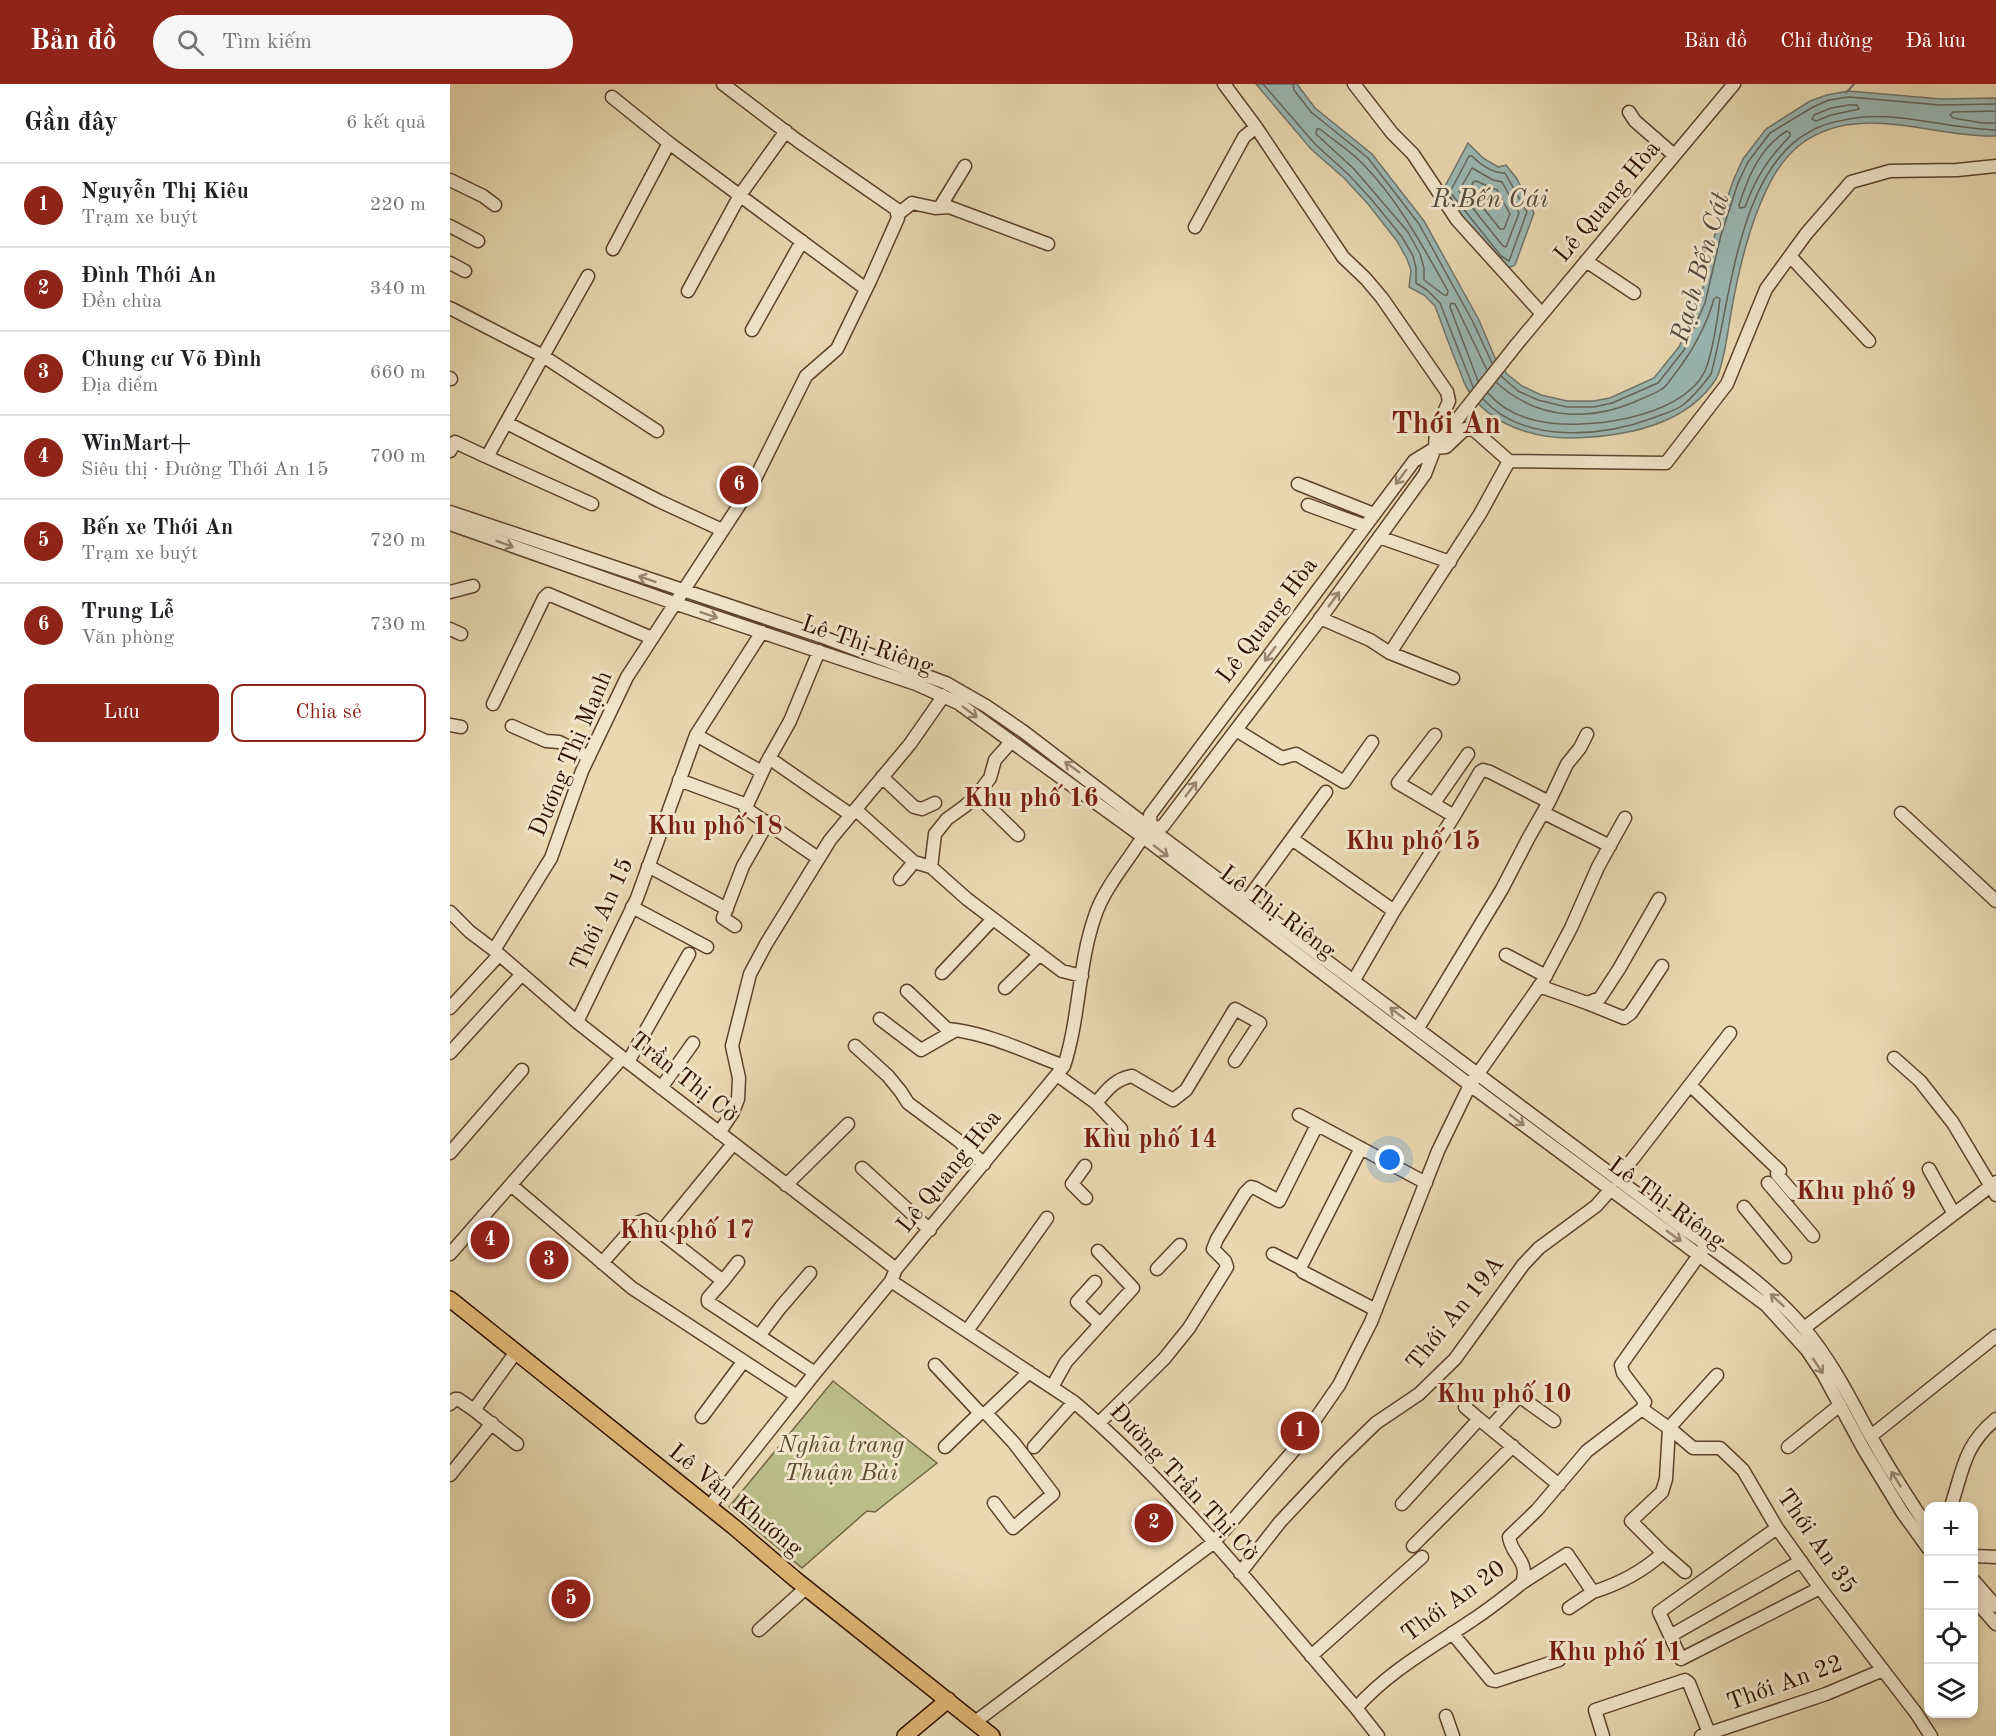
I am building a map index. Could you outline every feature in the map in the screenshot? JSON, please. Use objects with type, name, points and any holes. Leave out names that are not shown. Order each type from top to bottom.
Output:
[{"type":"main road","name":"Lê Văn Khương","points":[[450,1299],[992,1736]]},
{"type":"main road","points":[[905,1736],[948,1700]]},
{"type":"street","points":[[723,84],[896,209],[898,214],[912,203],[934,208],[949,207],[1048,244]]},
{"type":"street","points":[[1224,84],[1256,127],[1343,257],[1382,298],[1447,392],[1449,400],[1436,430],[1435,448],[1446,447],[1465,429],[1474,430],[1509,461],[1666,463],[1727,384],[1766,289],[1806,234],[1851,182],[1890,171],[1957,170],[1996,166]]},
{"type":"street","points":[[1354,84],[1392,133],[1413,154],[1457,220],[1542,314]]},
{"type":"street","name":"Lê Quang Hòa","points":[[1147,833],[1163,826],[1320,618],[1425,474],[1435,448],[1445,435],[1514,347],[1734,84]]},
{"type":"street","points":[[612,97],[669,143],[866,289]]},
{"type":"street","points":[[1629,112],[1635,121],[1674,155]]},
{"type":"street","points":[[1196,228],[1244,137],[1256,127]]},
{"type":"street","points":[[688,291],[740,195],[786,131]]},
{"type":"street","points":[[613,249],[669,143]]},
{"type":"street","points":[[940,207],[965,166]]},
{"type":"street","points":[[450,180],[483,196],[495,205]]},
{"type":"street","name":"Dương Thị Mạnh","points":[[450,1008],[497,952],[551,858],[589,757],[627,677],[751,487],[806,376],[837,349],[898,214]]},
{"type":"street","points":[[450,226],[478,241]]},
{"type":"street","points":[[752,330],[802,241]]},
{"type":"street","points":[[1790,256],[1869,341]]},
{"type":"street","points":[[1586,261],[1634,293]]},
{"type":"street","points":[[450,263],[465,271]]},
{"type":"street","points":[[487,457],[588,276]]},
{"type":"street","points":[[450,308],[543,356],[657,431]]},
{"type":"street","points":[[507,423],[659,501],[722,530]]},
{"type":"street","points":[[450,451],[455,442],[592,504]]},
{"type":"street","name":"Lê Quang Hòa","points":[[709,1507],[1060,1070],[1070,1046],[1086,943],[1095,913],[1147,833],[1150,815],[1414,460],[1435,448]]},
{"type":"street","points":[[1390,653],[1480,514],[1509,461]]},
{"type":"street","points":[[1298,484],[1374,514]]},
{"type":"street","points":[[1308,506],[1365,526]]},
{"type":"street","name":"Lê Thị Riêng","points":[[450,512],[820,636],[946,682],[1024,732],[1147,833],[1470,1085],[1770,1294],[1804,1328],[1833,1368],[1894,1477],[1924,1521]]},
{"type":"street","name":"Lê Thị Riêng","points":[[450,524],[674,603],[916,684],[958,703],[1010,743],[1247,900],[1478,1073],[1614,1184]]},
{"type":"street","points":[[1379,537],[1450,562]]},
{"type":"street","points":[[450,592],[473,586]]},
{"type":"street","points":[[494,704],[544,598],[548,594],[652,638]]},
{"type":"street","points":[[1320,618],[1370,640],[1390,653],[1453,678]]},
{"type":"street","name":"Thới An 15","points":[[577,1022],[632,907],[696,735],[762,632]]},
{"type":"street","points":[[818,858],[745,808],[790,720],[819,651]]},
{"type":"street","points":[[719,1133],[734,1113],[738,1099],[739,1078],[732,1046],[750,974],[765,944],[830,840],[910,744],[942,695]]},
{"type":"street","points":[[512,726],[546,741],[559,742],[589,757]]},
{"type":"street","points":[[1236,730],[1282,758],[1296,754],[1344,782],[1372,742]]},
{"type":"street","points":[[1418,1028],[1502,889],[1547,807],[1567,764],[1580,748],[1587,734]]},
{"type":"street","points":[[696,735],[762,772]]},
{"type":"street","points":[[1435,735],[1398,783],[1454,816]]},
{"type":"street","points":[[931,867],[935,834],[947,819],[977,795],[990,778],[995,760],[1010,743]]},
{"type":"street","points":[[1434,803],[1468,753]]},
{"type":"street","points":[[769,758],[854,812],[914,862],[931,867],[967,899],[1062,971],[1082,976]]},
{"type":"street","points":[[1354,980],[1394,911],[1483,770],[1490,772],[1610,846]]},
{"type":"street","points":[[882,777],[914,807],[922,809],[934,803]]},
{"type":"street","points":[[679,780],[747,805]]},
{"type":"street","points":[[1247,900],[1326,792]]},
{"type":"street","points":[[977,795],[1018,835]]},
{"type":"street","points":[[1901,813],[1996,901]]},
{"type":"street","points":[[975,1722],[1213,1543],[1294,1450],[1339,1385],[1376,1310],[1438,1151],[1470,1085],[1543,981],[1571,928],[1598,867],[1625,818]]},
{"type":"street","points":[[735,926],[723,918],[743,866],[768,822]]},
{"type":"street","points":[[1292,838],[1394,911]]},
{"type":"street","points":[[900,879],[914,862]]},
{"type":"street","points":[[648,866],[727,909]]},
{"type":"street","points":[[1587,1003],[1600,998],[1659,899]]},
{"type":"street","points":[[632,907],[707,947]]},
{"type":"street","name":"Trần Thị Cờ","points":[[450,912],[470,932],[497,952],[577,1022],[786,1185],[894,1275]]},
{"type":"street","points":[[942,973],[993,919]]},
{"type":"street","points":[[450,1254],[625,1060],[689,954]]},
{"type":"street","points":[[1005,988],[1040,954]]},
{"type":"street","points":[[1506,955],[1543,981],[1624,1018],[1631,1013],[1662,966]]},
{"type":"street","points":[[450,1053],[522,974]]},
{"type":"street","points":[[907,991],[947,1029],[1000,1040],[1060,1070],[1121,1129]]},
{"type":"street","points":[[1096,1103],[1110,1086],[1122,1077],[1132,1076],[1173,1100],[1186,1090],[1235,1009],[1260,1023],[1236,1061]]},
{"type":"street","points":[[880,1019],[921,1050],[956,1030]]},
{"type":"street","name":"Thới An 19A","points":[[1240,1573],[1280,1522],[1339,1459],[1376,1423],[1419,1394],[1455,1359],[1523,1265],[1539,1248],[1596,1206],[1730,1033]]},
{"type":"street","points":[[661,1088],[693,1043]]},
{"type":"street","points":[[855,1046],[888,1076],[908,1103],[984,1164]]},
{"type":"street","points":[[1804,1328],[1954,1214],[1994,1187],[1953,1123],[1920,1082],[1894,1058]]},
{"type":"street","points":[[450,1153],[522,1070]]},
{"type":"street","points":[[1690,1085],[1794,1194]]},
{"type":"street","points":[[1299,1115],[1426,1183]]},
{"type":"street","points":[[786,1185],[848,1124]]},
{"type":"street","points":[[1099,1423],[1164,1359],[1189,1328],[1227,1266],[1213,1249],[1245,1193],[1251,1187],[1279,1201],[1315,1129],[1320,1127]]},
{"type":"street","points":[[661,1232],[733,1144]]},
{"type":"street","points":[[1300,1268],[1361,1148]]},
{"type":"street","points":[[1085,1166],[1072,1184],[1086,1198]]},
{"type":"street","points":[[862,1168],[930,1230]]},
{"type":"street","points":[[1929,1169],[1954,1214]]},
{"type":"street","points":[[1775,1176],[1813,1236]]},
{"type":"street","points":[[511,1185],[632,1288],[797,1396]]},
{"type":"street","points":[[1744,1207],[1785,1257]]},
{"type":"street","points":[[967,1331],[1047,1218]]},
{"type":"street","points":[[602,1263],[639,1222],[645,1220],[723,1281]]},
{"type":"street","points":[[1157,1269],[1179,1245]]},
{"type":"street","points":[[1642,1409],[1645,1402],[1623,1373],[1621,1365],[1704,1250]]},
{"type":"street","name":"Lê Thị Riêng","points":[[1704,1250],[1766,1305],[1807,1350],[1902,1512],[1924,1541]]},
{"type":"street","points":[[1052,1387],[1066,1362],[1133,1288],[1098,1251]]},
{"type":"street","points":[[1274,1254],[1300,1268],[1303,1272],[1376,1310]]},
{"type":"street","points":[[738,1262],[708,1298],[708,1302],[815,1373]]},
{"type":"street","points":[[759,1336],[810,1273]]},
{"type":"street","name":"Đường Trần Thị Cờ","points":[[894,1275],[967,1331],[1074,1402],[1099,1423],[1161,1484],[1378,1736]]},
{"type":"street","points":[[1095,1282],[1077,1302],[1100,1324]]},
{"type":"street","points":[[1871,1436],[1993,1343]]},
{"type":"street","points":[[474,1410],[516,1352]]},
{"type":"street","points":[[702,1417],[743,1362]]},
{"type":"street","points":[[935,1365],[1014,1443],[1053,1494],[1013,1528],[994,1503]]},
{"type":"street","points":[[945,1447],[1029,1372]]},
{"type":"street","points":[[1685,1572],[1631,1521],[1662,1492],[1666,1479],[1669,1428],[1717,1375]]},
{"type":"street","points":[[1490,1428],[1519,1396],[1554,1422]]},
{"type":"street","points":[[450,1404],[458,1399],[518,1444]]},
{"type":"street","points":[[1034,1447],[1074,1402]]},
{"type":"street","points":[[1788,1447],[1840,1405]]},
{"type":"street","points":[[1465,1407],[1560,1485]]},
{"type":"street","name":"Thới An 35","points":[[1642,1409],[1692,1448],[1720,1448],[1743,1470],[1778,1528],[1820,1588],[1931,1736]]},
{"type":"street","name":"Thới An 20","points":[[1356,1708],[1401,1666],[1476,1619],[1522,1583],[1526,1574],[1509,1537],[1560,1485],[1587,1451],[1642,1409]]},
{"type":"street","points":[[1402,1504],[1479,1419]]},
{"type":"street","points":[[1953,1502],[1966,1454],[1996,1419]]},
{"type":"street","points":[[450,1475],[492,1423]]},
{"type":"street","points":[[1413,1546],[1513,1446]]},
{"type":"street","points":[[1778,1528],[1659,1612],[1682,1659],[1820,1588]]},
{"type":"street","points":[[1569,1608],[1593,1592],[1618,1584],[1663,1553]]},
{"type":"street","points":[[1522,1583],[1567,1554],[1593,1592]]},
{"type":"street","points":[[1978,1556],[1996,1557]]},
{"type":"street","points":[[1311,1656],[1422,1557]]},
{"type":"street","points":[[1670,1636],[1801,1561]]},
{"type":"street","points":[[1978,1586],[1996,1606]]},
{"type":"street","points":[[759,1630],[806,1588]]},
{"type":"street","points":[[1978,1604],[1996,1624]]},
{"type":"street","points":[[1452,1633],[1491,1680],[1496,1682],[1559,1660]]},
{"type":"street","name":"Thới An 22","points":[[1705,1735],[1724,1732],[1883,1670]]},
{"type":"street","points":[[1603,1736],[1595,1710],[1685,1680],[1689,1683],[1705,1735]]},
{"type":"street","points":[[1446,1716],[1453,1736]]},
{"type":"green space","name":"Nghĩa trang Thuận Bài","points":[[833,1381],[937,1463],[875,1512],[867,1511],[802,1568],[729,1507]]},
{"type":"water","name":"Rạch Bến Cát","points":[[1256,84],[1297,84],[1315,108],[1372,154],[1424,221],[1479,320],[1495,358],[1507,374],[1522,386],[1541,395],[1567,401],[1593,401],[1610,398],[1654,378],[1679,347],[1700,300],[1715,234],[1743,159],[1766,129],[1810,101],[1848,91],[1941,99],[1996,98],[1996,136],[1871,123],[1847,125],[1823,131],[1801,144],[1786,158],[1774,175],[1757,212],[1739,274],[1725,347],[1716,379],[1688,408],[1651,426],[1611,435],[1570,438],[1541,435],[1513,427],[1487,412],[1477,402],[1464,383],[1435,306],[1424,295],[1409,287],[1411,270],[1397,241],[1368,204],[1344,178],[1311,149]]},
{"type":"water","name":"R.Bến Cái","points":[[1468,143],[1483,158],[1498,167],[1506,165],[1517,179],[1534,213],[1515,265],[1510,267],[1497,261],[1442,192]]},
{"type":"waterway","points":[[1846,93],[1854,84]]},
{"type":"place","name":"Trung Lễ","points":[[739,485]]},
{"type":"place","name":"WinMart+","points":[[490,1240]]},
{"type":"place","name":"Chung cư Võ Đình","points":[[549,1260]]},
{"type":"place","name":"Nguyễn Thị Kiêu","points":[[1300,1431]]},
{"type":"place","name":"Đình Thới An","points":[[1154,1523]]},
{"type":"place","name":"Bến xe Thới An","points":[[571,1599]]},
{"type":"district","name":"Thới An","points":[[1446,425]]},
{"type":"district","name":"Khu phố 16","points":[[1031,799]]},
{"type":"district","name":"Khu phố 18","points":[[715,827]]},
{"type":"district","name":"Khu phố 15","points":[[1413,842]]},
{"type":"district","name":"Khu phố 14","points":[[1150,1140]]},
{"type":"district","name":"Khu phố 9","points":[[1856,1192]]},
{"type":"district","name":"Khu phố 17","points":[[687,1231]]},
{"type":"district","name":"Khu phố 10","points":[[1504,1395]]},
{"type":"district","name":"Khu phố 11","points":[[1615,1653]]}]
